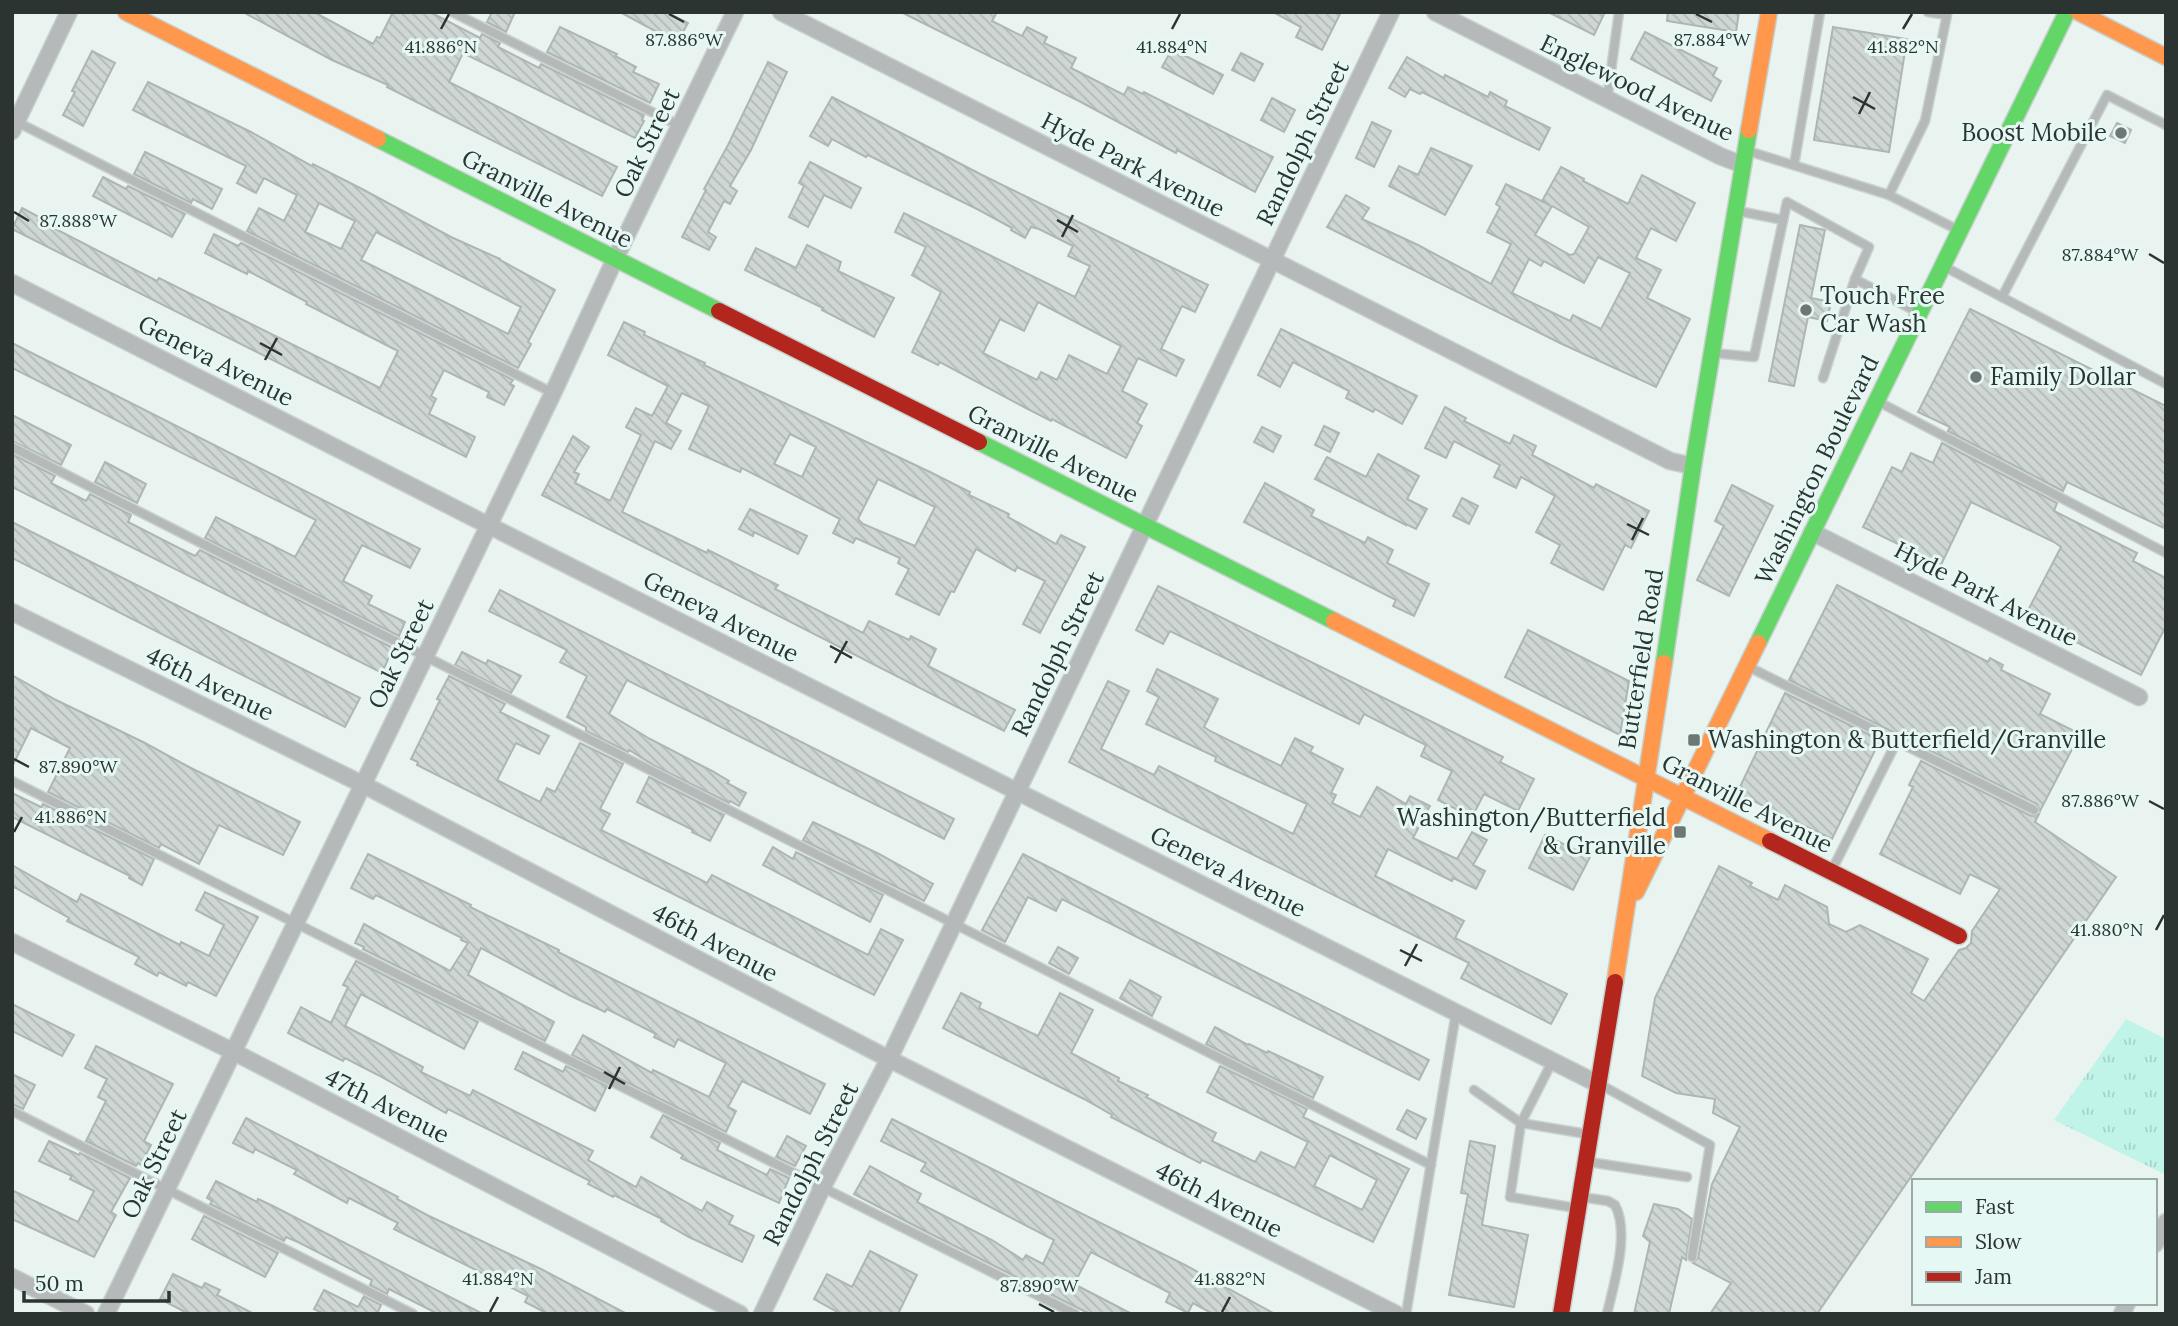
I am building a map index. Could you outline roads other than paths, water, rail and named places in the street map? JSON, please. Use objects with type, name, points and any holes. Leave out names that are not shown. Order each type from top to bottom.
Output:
[{"type":"main road","name":"Granville Avenue","points":[[126,12],[1959,936]]},
{"type":"main road","name":"Butterfield Road","points":[[1561,1314],[1627,911],[1693,466],[1769,12]]},
{"type":"main road","name":"Washington Boulevard","points":[[1627,911],[2067,12]]},
{"type":"main road","points":[[2078,12],[2166,57]]},
{"type":"street","points":[[14,124],[69,12]]},
{"type":"street","name":"Oak Street","points":[[106,1314],[364,785],[735,12]]},
{"type":"street","name":"Hyde Park Avenue","points":[[781,12],[1670,461],[1693,466]]},
{"type":"street","name":"Randolph Street","points":[[762,1314],[822,1188],[889,1059],[1391,12]]},
{"type":"street","name":"Englewood Avenue","points":[[1435,12],[1607,100],[1744,158]]},
{"type":"street","name":"Geneva Avenue","points":[[12,283],[1598,1084]]},
{"type":"street","name":"Hyde Park Avenue","points":[[1812,532],[2139,697]]},
{"type":"street","name":"46th Avenue","points":[[12,612],[364,785],[889,1059],[1396,1314]]},
{"type":"street","name":"47th Avenue","points":[[12,942],[234,1052],[740,1314]]},
{"type":"street","points":[[2157,1240],[2166,1222]]},
{"type":"street","points":[[12,1277],[86,1314]]},
{"type":"lane","points":[[452,12],[680,126]]},
{"type":"lane","points":[[1607,100],[1619,12]]},
{"type":"lane","points":[[1794,165],[1820,12]]},
{"type":"lane","points":[[1889,195],[1925,121],[1947,15],[1928,12]]},
{"type":"lane","points":[[2002,297],[2106,95],[2166,125]]},
{"type":"lane","points":[[14,124],[553,393]]},
{"type":"lane","points":[[1744,158],[1794,165],[1889,195],[1960,231]]},
{"type":"lane","points":[[1712,353],[1754,357],[1787,202],[1870,247],[1855,279],[1823,378]]},
{"type":"lane","points":[[1735,211],[1783,220]]},
{"type":"lane","points":[[1943,266],[2166,384]]},
{"type":"lane","points":[[1855,279],[1919,314]]},
{"type":"lane","points":[[1877,400],[2166,553]]},
{"type":"lane","points":[[12,447],[1431,1165]]},
{"type":"lane","points":[[1747,666],[2035,810]]},
{"type":"lane","points":[[1831,872],[1897,741]]},
{"type":"lane","points":[[12,781],[1075,1314]]},
{"type":"lane","points":[[1406,1314],[1456,1013]]},
{"type":"lane","points":[[1552,1062],[1521,1123],[1510,1197],[1579,1203],[1608,1201],[1615,1205],[1622,1222],[1607,1314]]},
{"type":"lane","points":[[1598,1084],[1710,1145],[1692,1257]]},
{"type":"lane","points":[[1474,1090],[1521,1123],[1590,1135]]},
{"type":"lane","points":[[12,1111],[413,1314]]},
{"type":"lane","points":[[1586,1161],[1688,1177]]},
{"type":"place","name":"Boost Mobile","points":[[2121,133]]},
{"type":"place","name":"Touch Free Car Wash","points":[[1806,310]]},
{"type":"place","name":"Family Dollar","points":[[1976,377]]},
{"type":"place","name":"Washington & Butterfield/Granville","points":[[1694,740]]},
{"type":"place","name":"Washington/Butterfield & Granville","points":[[1680,832]]}]
